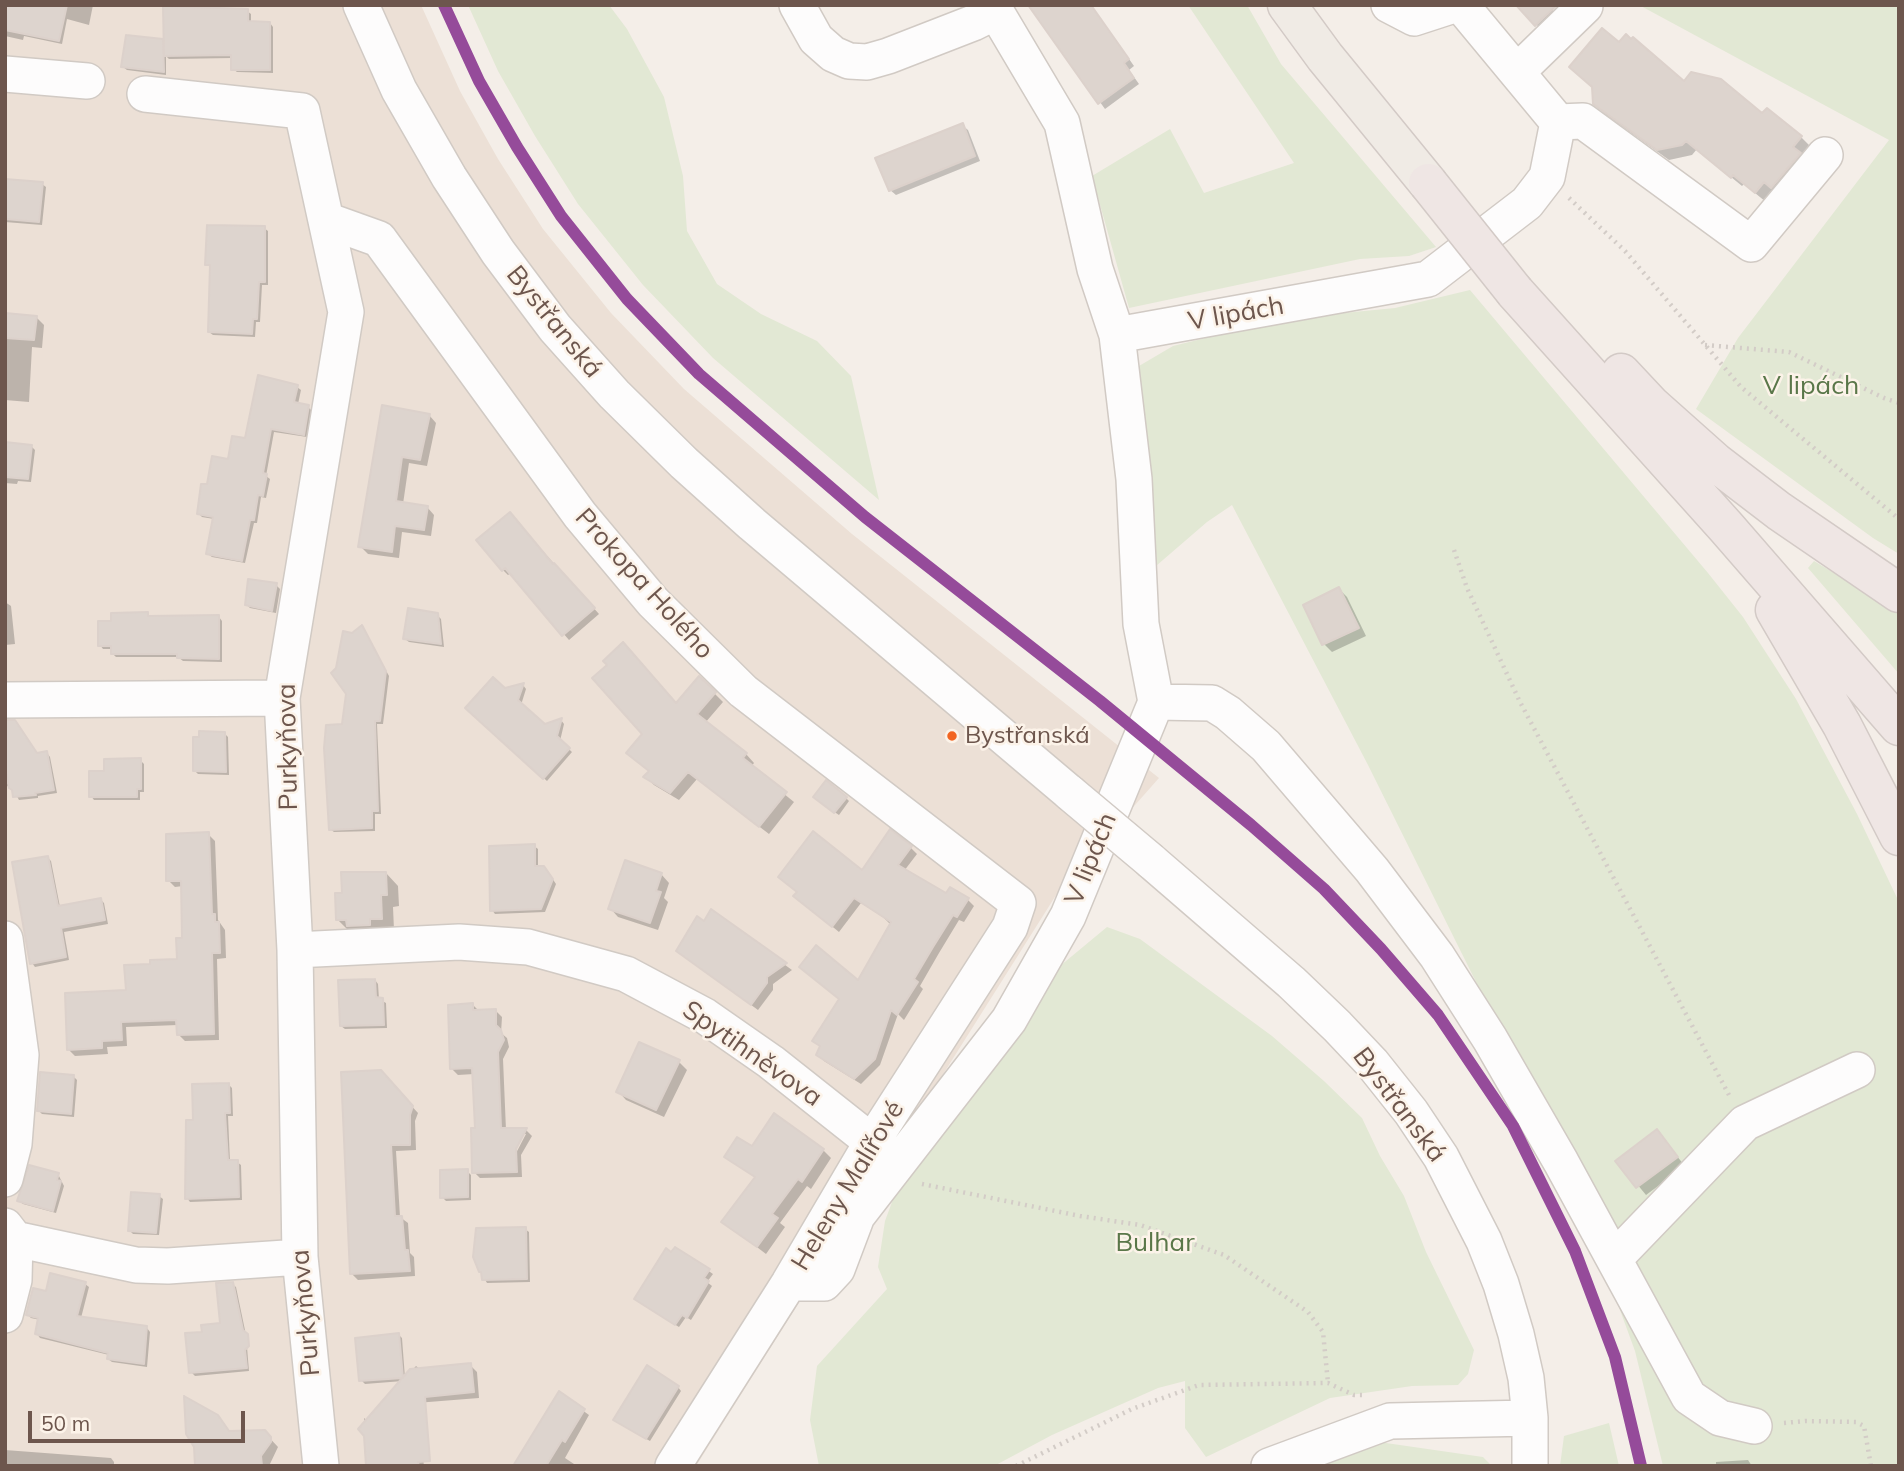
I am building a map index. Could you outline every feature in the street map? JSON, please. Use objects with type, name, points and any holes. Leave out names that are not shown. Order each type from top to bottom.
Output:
[{"type":"highway","points":[[1428,183],[1521,285],[1899,726]]},
{"type":"highway","points":[[1521,285],[1715,462],[1779,511],[1899,593]]},
{"type":"highway","points":[[1726,527],[1842,725],[1899,836]]},
{"type":"main road","points":[[1287,5],[1325,57],[1428,183]]},
{"type":"street","name":"Bystřanská","points":[[361,5],[399,90],[470,209],[498,252],[555,328],[614,394],[684,463],[752,524],[1290,982],[1372,1063],[1411,1112],[1452,1177],[1497,1273],[1526,1378],[1531,1466]]},
{"type":"street","points":[[797,5],[816,39],[833,54],[849,61],[867,62],[961,28],[993,8],[1062,123],[1095,269],[1117,335],[1134,479],[1141,624],[1156,702],[1212,703],[1228,713],[1266,746],[1372,870],[1437,956],[1490,1039],[1561,1162],[1689,1397],[1720,1418],[1754,1426]]},
{"type":"street","points":[[1389,5],[1414,18],[1454,5]]},
{"type":"street","points":[[1461,5],[1558,122]]},
{"type":"street","points":[[1517,72],[1586,6]]},
{"type":"street","points":[[5,74],[87,81]]},
{"type":"street","name":"Purkyňova","points":[[145,94],[302,111],[346,312],[282,698],[295,950],[300,1256],[321,1466]]},
{"type":"street","points":[[1558,122],[1583,121],[1751,244],[1825,155]]},
{"type":"street","points":[[1547,177],[1558,122]]},
{"type":"street","name":"V lipách","points":[[1117,335],[1428,279],[1527,203],[1547,177]]},
{"type":"street","name":"Prokopa Holého","points":[[326,220],[379,239],[580,515],[653,602],[743,691],[1018,903]]},
{"type":"street","points":[[5,700],[282,698]]},
{"type":"street","name":"V lipách","points":[[789,1283],[824,1283],[837,1269],[857,1216],[1009,1020],[1068,916],[1156,702]]},
{"type":"street","name":"Heleny Malířové","points":[[673,1466],[789,1283],[872,1142],[1010,927],[1018,903]]},
{"type":"street","name":"Spytihněvova","points":[[295,950],[459,942],[528,947],[626,974],[705,1016],[771,1062],[872,1142]]},
{"type":"street","points":[[5,1179],[14,1143],[21,1055],[6,948]]},
{"type":"street","points":[[1614,1259],[1745,1124],[1857,1070]]},
{"type":"street","points":[[5,1315],[10,1279],[10,1233],[136,1265],[168,1266],[300,1256]]},
{"type":"street","points":[[1269,1466],[1390,1421],[1530,1418]]},
{"type":"path","points":[[1547,177],[1625,251],[1741,387],[1899,519]]},
{"type":"path","points":[[1704,345],[1789,352],[1899,403]]},
{"type":"path","points":[[1454,550],[1467,588],[1520,702],[1745,1124]]},
{"type":"path","points":[[887,1178],[1080,1216],[1140,1225],[1224,1255],[1308,1312],[1323,1332],[1328,1383]]},
{"type":"path","points":[[1016,1466],[1132,1409],[1199,1385],[1328,1383],[1354,1395]]},
{"type":"path","points":[[1754,1426],[1805,1420],[1856,1422],[1864,1426],[1871,1466]]},
{"type":"shaded area","points":[[5,5],[421,5],[460,91],[498,159],[543,229],[611,313],[684,389],[852,534],[1159,778],[1058,892],[696,1466],[5,1466]]},
{"type":"green space","points":[[468,5],[609,5],[627,29],[664,97],[683,176],[687,231],[717,284],[761,314],[817,341],[851,376],[879,500],[713,358],[643,285],[578,204],[535,136],[498,71]]},
{"type":"green space","points":[[1188,5],[1247,5],[1281,64],[1436,247],[1409,256],[1360,259],[1129,308],[1092,176],[1170,129],[1204,193],[1294,163]]},
{"type":"green space","name":"V lipách","points":[[1639,5],[1899,5],[1899,554],[1696,409],[1738,338],[1889,140]]},
{"type":"green space","points":[[1470,290],[1743,617],[1796,699],[1857,814],[1899,902],[1899,1466],[1663,1466],[1635,1351],[1595,1242],[1489,1051],[1480,990],[1368,765],[1232,505],[1207,522],[1156,566],[1139,403],[1139,366],[1173,346],[1234,331],[1313,316],[1395,308]]},
{"type":"green space","points":[[1814,561],[1899,612],[1899,674],[1808,568]]},
{"type":"green space","name":"Bulhar","points":[[1107,927],[1140,939],[1272,1036],[1362,1118],[1380,1156],[1404,1196],[1426,1252],[1474,1350],[1468,1374],[1458,1385],[1412,1386],[1330,1398],[1206,1457],[1185,1428],[1185,1381],[1158,1388],[1052,1435],[994,1466],[819,1466],[810,1420],[817,1366],[887,1289],[878,1267],[885,1221],[895,1194],[978,1090],[1060,966]]},
{"type":"green space","points":[[1609,1423],[1619,1466],[1560,1466],[1564,1436]]},
{"type":"green space","points":[[1379,1442],[1483,1457],[1492,1466],[1312,1466]]},
{"type":"building","points":[[5,5],[67,5],[59,41],[5,30]]},
{"type":"building","points":[[1028,5],[1091,5],[1129,59],[1124,63],[1134,78],[1098,104]]},
{"type":"building","points":[[1516,5],[1557,5],[1535,26]]},
{"type":"building","points":[[163,6],[248,9],[248,21],[270,22],[270,70],[231,70],[231,55],[164,56]]},
{"type":"building","points":[[1602,28],[1619,42],[1626,34],[1631,39],[1633,37],[1684,81],[1691,72],[1721,79],[1762,113],[1767,108],[1802,136],[1793,147],[1801,153],[1771,188],[1764,182],[1755,193],[1733,175],[1731,178],[1686,141],[1682,145],[1657,150],[1593,104],[1592,87],[1569,67]]},
{"type":"building","points":[[126,35],[163,39],[164,72],[121,67]]},
{"type":"building","points":[[963,123],[975,156],[889,191],[875,158]]},
{"type":"building","points":[[5,179],[43,182],[39,222],[5,219]]},
{"type":"building","points":[[207,225],[265,226],[265,282],[259,282],[257,319],[253,319],[252,334],[208,332],[210,265],[205,265]]},
{"type":"building","points":[[5,313],[37,316],[34,340],[5,338]]},
{"type":"building","points":[[258,375],[298,385],[294,402],[309,405],[304,435],[271,429],[263,473],[267,474],[263,496],[258,495],[242,561],[206,554],[213,517],[197,514],[201,484],[207,484],[212,456],[228,459],[232,436],[245,438]]},
{"type":"building","points":[[382,405],[430,414],[420,460],[402,457],[396,501],[428,506],[424,530],[395,526],[392,552],[358,547]]},
{"type":"building","points":[[5,442],[32,445],[28,479],[5,477]]},
{"type":"building","points":[[510,512],[553,564],[595,608],[562,636],[505,568],[502,571],[476,540]]},
{"type":"building","points":[[248,579],[277,583],[272,611],[245,605]]},
{"type":"building","points":[[1339,587],[1359,628],[1322,645],[1303,605]]},
{"type":"building","points":[[408,608],[438,613],[441,644],[403,639]]},
{"type":"building","points":[[148,612],[148,616],[219,615],[219,659],[177,658],[177,654],[111,654],[111,646],[98,646],[98,621],[111,621],[111,613]]},
{"type":"building","points":[[362,625],[386,671],[380,721],[375,721],[378,811],[372,811],[372,828],[329,830],[324,748],[326,725],[342,724],[346,694],[331,673],[336,668],[343,631],[352,633]]},
{"type":"building","points":[[623,642],[676,703],[699,676],[716,692],[697,714],[747,753],[743,758],[787,792],[759,827],[688,772],[670,793],[643,777],[649,771],[626,753],[642,734],[592,678],[607,665],[603,661]]},
{"type":"building","points":[[493,677],[505,688],[524,683],[518,700],[545,724],[562,718],[557,736],[570,748],[543,779],[465,708]]},
{"type":"building","points":[[5,720],[15,720],[37,753],[47,751],[54,790],[13,797],[5,765]]},
{"type":"building","points":[[199,731],[225,732],[226,772],[193,771],[193,737],[199,737]]},
{"type":"building","points":[[141,758],[141,789],[137,789],[137,797],[89,797],[89,771],[104,771],[104,759]]},
{"type":"building","points":[[826,780],[847,797],[834,813],[813,797]]},
{"type":"building","points":[[890,829],[912,846],[898,865],[946,893],[950,887],[969,898],[957,917],[953,915],[933,947],[914,979],[918,982],[897,1015],[891,1010],[875,1059],[854,1079],[816,1055],[820,1046],[812,1041],[839,999],[799,967],[816,945],[858,980],[891,922],[854,898],[832,927],[793,896],[797,892],[778,877],[813,831],[862,870]]},
{"type":"building","points":[[209,832],[212,914],[215,914],[215,922],[219,922],[220,953],[212,953],[214,1034],[177,1035],[176,1020],[121,1022],[122,1040],[102,1041],[102,1048],[67,1050],[65,993],[126,990],[124,965],[177,959],[176,938],[182,938],[181,881],[166,881],[166,834]]},
{"type":"building","points":[[535,844],[535,866],[544,866],[553,879],[541,909],[490,911],[489,846]]},
{"type":"building","points":[[48,856],[58,906],[101,898],[105,920],[61,928],[66,957],[30,964],[12,862]]},
{"type":"building","points":[[625,860],[662,873],[656,891],[661,892],[650,923],[608,909]]},
{"type":"building","points":[[341,872],[386,872],[387,895],[381,895],[382,919],[370,919],[370,925],[347,926],[346,920],[336,920],[335,893],[342,893]]},
{"type":"building","points":[[711,909],[787,963],[767,977],[767,983],[751,1005],[676,951],[697,916],[704,921]]},
{"type":"building","points":[[375,979],[376,997],[383,998],[384,1025],[340,1026],[338,980]]},
{"type":"building","points":[[473,1003],[473,1010],[496,1009],[496,1025],[504,1040],[498,1052],[501,1128],[527,1128],[516,1149],[517,1172],[472,1173],[471,1128],[475,1128],[472,1068],[450,1069],[448,1005]]},
{"type":"building","points":[[639,1042],[680,1060],[656,1110],[616,1092]]},
{"type":"building","points":[[381,1070],[413,1106],[410,1115],[410,1145],[391,1145],[395,1216],[402,1216],[410,1271],[350,1274],[341,1072]]},
{"type":"building","points":[[40,1072],[74,1075],[71,1114],[37,1111]]},
{"type":"building","points":[[229,1083],[230,1113],[225,1113],[228,1160],[238,1160],[239,1197],[185,1199],[186,1120],[193,1120],[192,1084]]},
{"type":"building","points":[[774,1113],[824,1149],[802,1182],[798,1179],[772,1214],[778,1218],[757,1247],[721,1222],[755,1177],[724,1157],[737,1137],[752,1146]]},
{"type":"building","points":[[1657,1129],[1678,1157],[1636,1188],[1615,1161]]},
{"type":"building","points":[[29,1165],[59,1173],[57,1180],[61,1181],[53,1211],[17,1201]]},
{"type":"building","points":[[468,1169],[468,1197],[440,1198],[440,1170]]},
{"type":"building","points":[[131,1192],[160,1194],[156,1233],[128,1231]]},
{"type":"building","points":[[526,1227],[527,1279],[482,1280],[473,1257],[476,1228]]},
{"type":"building","points":[[675,1247],[710,1269],[704,1278],[709,1281],[687,1318],[682,1315],[675,1325],[634,1299],[666,1248],[671,1252]]},
{"type":"building","points":[[50,1273],[86,1282],[77,1316],[147,1326],[144,1364],[107,1359],[108,1353],[35,1334],[38,1318],[26,1315],[33,1288],[46,1291]]},
{"type":"building","points":[[233,1282],[243,1330],[248,1334],[249,1346],[245,1350],[247,1368],[189,1373],[185,1333],[202,1332],[201,1325],[220,1323],[216,1283]]},
{"type":"building","points":[[399,1333],[403,1378],[359,1381],[355,1338]]},
{"type":"building","points":[[471,1363],[474,1392],[425,1397],[430,1461],[418,1462],[419,1466],[366,1466],[364,1436],[358,1429],[410,1369]]},
{"type":"building","points":[[647,1365],[679,1386],[646,1439],[613,1420]]},
{"type":"building","points":[[559,1391],[585,1409],[565,1442],[562,1440],[546,1466],[513,1466]]},
{"type":"building","points":[[184,1396],[218,1415],[229,1431],[265,1430],[271,1437],[271,1442],[261,1456],[262,1466],[195,1466],[194,1447],[186,1434]]},
{"type":"transit line","points":[[444,5],[479,81],[561,216],[627,299],[699,374],[865,517],[1100,701],[1251,825],[1324,889],[1438,1015],[1513,1126],[1575,1251],[1615,1357],[1641,1466]]},
{"type":"place","name":"Bystřanská","points":[[952,736]]}]
